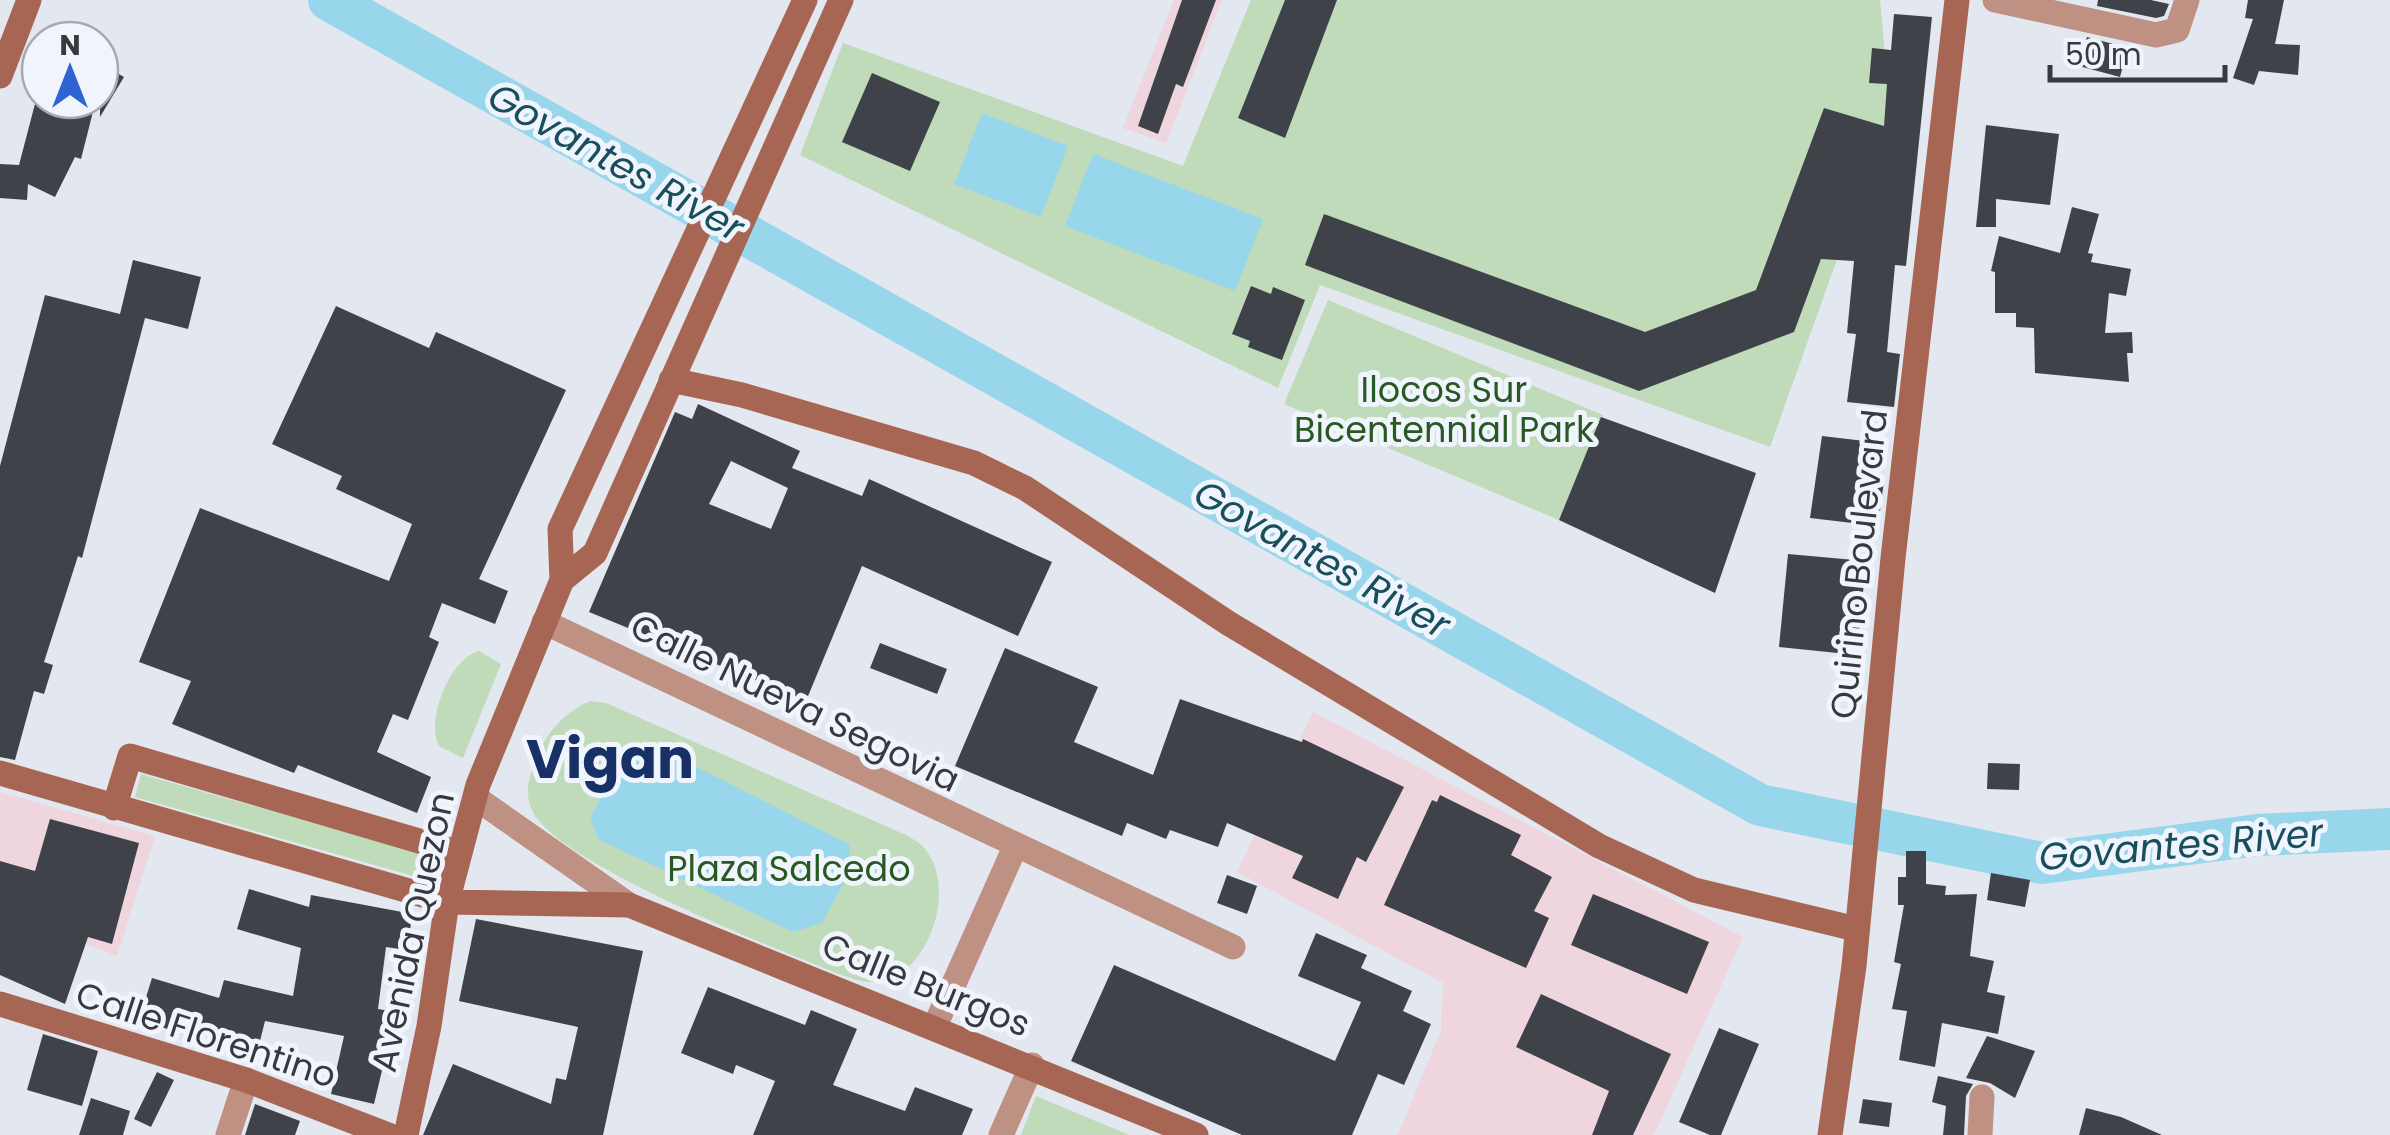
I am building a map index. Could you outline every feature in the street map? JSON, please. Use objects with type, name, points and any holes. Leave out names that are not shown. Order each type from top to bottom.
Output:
[{"type":"main road","points":[[0,76],[29,0]]},
{"type":"main road","name":"Avenida Quezon","points":[[406,1135],[460,853],[476,798],[562,580],[560,529],[805,0]]},
{"type":"main road","name":"Avenida Quezon","points":[[562,580],[595,553],[841,0]]},
{"type":"main road","name":"Quirino Boulevard","points":[[1825,1129],[1860,894],[1957,0]]},
{"type":"main road","points":[[746,128],[776,143]]},
{"type":"main road","points":[[679,274],[710,289]]},
{"type":"main road","points":[[671,380],[797,410],[974,463],[1024,488],[1228,623],[1598,846],[1694,890],[1856,928]]},
{"type":"main road","points":[[114,808],[130,756],[460,853]]},
{"type":"main road","name":"Calle Burgos","points":[[0,773],[448,902],[629,905],[936,1026],[1196,1135]]},
{"type":"main road","name":"Calle Florentino","points":[[0,1004],[246,1080],[388,1135]]},
{"type":"street","points":[[1996,0],[2156,35],[2177,30],[2186,0]]},
{"type":"street","name":"Calle Nueva Segovia","points":[[544,622],[1015,847],[1233,946]]},
{"type":"street","name":"Calle Burgos","points":[[476,798],[629,905]]},
{"type":"street","points":[[936,1026],[1015,847]]},
{"type":"street","points":[[1001,1135],[1032,1065]]},
{"type":"street","points":[[228,1135],[246,1080]]},
{"type":"street","points":[[1980,1135],[1982,1097]]},
{"type":"shaded area","points":[[1174,0],[1222,0],[1166,143],[1123,128]]},
{"type":"shaded area","points":[[1313,712],[1743,937],[1654,1135],[1398,1135],[1441,1030],[1443,983],[1237,872]]},
{"type":"shaded area","points":[[0,792],[155,836],[117,956],[73,939],[0,930]]},
{"type":"green space","points":[[1251,0],[1880,0],[1890,111],[1770,447],[1320,285],[1278,388],[800,155],[843,43],[1183,166]]},
{"type":"green space","name":"Ilocos Sur Bicentennial Park","points":[[1328,300],[1603,415],[1559,520],[1284,404]]},
{"type":"green space","points":[[479,651],[501,664],[463,758],[439,746],[435,722],[450,678],[468,656]]},
{"type":"green space","name":"Plaza Salcedo","points":[[590,701],[606,703],[919,843],[935,866],[939,887],[932,932],[921,952],[907,968],[889,979],[854,979],[674,904],[553,835],[531,808],[530,775],[544,742],[556,726]]},
{"type":"green space","points":[[141,774],[437,858],[431,881],[135,797]]},
{"type":"green space","points":[[1036,1096],[1129,1135],[1021,1135]]},
{"type":"water","points":[[982,113],[1068,146],[1041,217],[954,184]]},
{"type":"water","points":[[1093,154],[1263,219],[1235,291],[1065,226]]},
{"type":"water","points":[[640,744],[653,745],[849,844],[851,870],[822,923],[793,932],[598,839],[590,818],[624,755]]},
{"type":"building","points":[[1182,0],[1216,0],[1183,87],[1176,84],[1158,134],[1138,126]]},
{"type":"building","points":[[1285,0],[1337,0],[1285,138],[1238,118]]},
{"type":"building","points":[[2098,0],[2169,4],[2164,16],[2156,18],[2097,6]]},
{"type":"building","points":[[2248,0],[2284,0],[2275,44],[2300,45],[2298,75],[2259,71],[2254,85],[2233,78],[2253,19],[2245,18]]},
{"type":"building","points":[[1894,14],[1932,17],[1906,266],[1895,265],[1887,352],[1900,354],[1894,407],[1847,402],[1856,334],[1847,333],[1854,261],[1821,259],[1794,332],[1639,391],[1305,265],[1324,214],[1645,332],[1756,290],[1824,108],[1884,126],[1887,84],[1869,83],[1872,48],[1891,50]]},
{"type":"building","points":[[2087,37],[2128,48],[2120,77],[2079,66]]},
{"type":"building","points":[[872,73],[940,102],[910,171],[842,142]]},
{"type":"building","points":[[31,120],[91,120],[81,159],[75,157],[55,197],[28,184],[27,200],[0,198],[0,164],[19,165]]},
{"type":"building","points":[[1986,125],[2059,134],[2050,205],[1996,199],[1996,227],[1976,227]]},
{"type":"building","points":[[2072,207],[2099,214],[2088,253],[2093,254],[2091,262],[2131,269],[2126,296],[2109,293],[2105,333],[2132,332],[2133,353],[2127,353],[2129,382],[2035,373],[2034,328],[2016,327],[2016,313],[1995,313],[1995,272],[1991,271],[1999,236],[2060,253]]},
{"type":"building","points":[[133,260],[201,277],[188,329],[145,318],[82,558],[78,556],[44,662],[53,665],[44,694],[34,691],[15,760],[0,757],[0,466],[45,295],[120,314]]},
{"type":"building","points":[[1251,286],[1271,294],[1273,287],[1305,300],[1282,360],[1248,347],[1250,341],[1232,334]]},
{"type":"building","points":[[336,306],[429,348],[436,332],[566,390],[479,579],[508,591],[495,624],[442,603],[429,637],[439,642],[408,720],[393,714],[377,752],[431,777],[417,813],[298,765],[294,773],[172,724],[191,681],[139,662],[200,508],[389,581],[412,524],[336,489],[342,476],[272,444]]},
{"type":"building","points":[[698,404],[800,451],[792,468],[862,496],[869,479],[1052,562],[1018,636],[862,566],[806,701],[589,612],[675,412],[692,419]],"holes":[[[731,461],[788,488],[771,529],[709,504]]]},
{"type":"building","points":[[1601,417],[1756,473],[1715,593],[1559,520]]},
{"type":"building","points":[[1822,436],[1882,443],[1876,479],[1884,481],[1878,526],[1810,518]]},
{"type":"building","points":[[1788,554],[1866,561],[1857,655],[1779,647]]},
{"type":"building","points":[[880,643],[947,669],[937,694],[870,668]]},
{"type":"building","points":[[1005,648],[1098,687],[1074,742],[1153,775],[1180,699],[1302,742],[1303,739],[1404,787],[1366,862],[1357,857],[1338,899],[1292,878],[1303,856],[1227,823],[1218,847],[1170,830],[1166,839],[1127,823],[1122,836],[955,766]]},
{"type":"building","points":[[1988,763],[2020,764],[2019,790],[1987,789]]},
{"type":"building","points":[[1440,795],[1521,835],[1511,855],[1552,877],[1534,911],[1549,918],[1526,968],[1384,905],[1432,800],[1437,802]]},
{"type":"building","points":[[50,819],[139,843],[112,944],[88,937],[65,1004],[0,975],[0,861],[35,871]]},
{"type":"building","points":[[1906,851],[1926,851],[1926,884],[1946,886],[1945,895],[1977,894],[1970,956],[1994,961],[1987,992],[2005,996],[1998,1034],[1942,1023],[1935,1067],[1899,1060],[1907,1011],[1892,1009],[1901,964],[1894,962],[1904,905],[1898,905],[1898,877],[1906,877]]},
{"type":"building","points":[[1991,873],[2030,880],[2025,907],[1987,900]]},
{"type":"building","points":[[1227,875],[1257,886],[1247,914],[1217,903]]},
{"type":"building","points":[[249,889],[309,907],[311,895],[413,914],[406,950],[386,947],[378,1009],[396,1012],[374,1104],[331,1094],[344,1036],[265,1021],[260,1041],[194,1025],[190,1036],[139,1020],[152,978],[219,998],[224,980],[293,996],[301,948],[237,929]]},
{"type":"building","points":[[1593,894],[1709,942],[1687,994],[1571,945]]},
{"type":"building","points":[[476,919],[643,951],[603,1135],[423,1135],[453,1064],[551,1104],[556,1078],[566,1080],[578,1027],[459,1001]]},
{"type":"building","points":[[1316,933],[1367,955],[1361,968],[1412,991],[1403,1011],[1431,1024],[1404,1085],[1378,1074],[1352,1135],[1242,1135],[1071,1061],[1114,965],[1335,1061],[1361,1002],[1298,976]]},
{"type":"building","points":[[708,987],[805,1025],[811,1010],[857,1029],[833,1085],[905,1111],[915,1087],[973,1109],[962,1135],[753,1135],[775,1081],[736,1065],[733,1074],[681,1053]]},
{"type":"building","points":[[1541,994],[1671,1054],[1633,1135],[1592,1135],[1609,1091],[1516,1047]]},
{"type":"building","points":[[1719,1028],[1759,1044],[1721,1135],[1710,1135],[1679,1122]]},
{"type":"building","points":[[43,1034],[98,1051],[82,1106],[27,1090]]},
{"type":"building","points":[[1987,1036],[2035,1051],[2015,1098],[1990,1083],[1966,1078]]},
{"type":"building","points":[[157,1072],[174,1080],[151,1127],[134,1119]]},
{"type":"building","points":[[1938,1076],[1973,1084],[1966,1096],[1964,1135],[1943,1135],[1946,1106],[1932,1102]]},
{"type":"building","points":[[91,1098],[130,1111],[123,1135],[79,1135]]},
{"type":"building","points":[[1863,1099],[1892,1103],[1889,1127],[1859,1123]]},
{"type":"building","points":[[255,1104],[300,1121],[295,1135],[245,1135]]},
{"type":"building","points":[[2086,1108],[2121,1117],[2162,1135],[2079,1135]]},
{"type":"waterway","name":"Govantes River","points":[[329,0],[1760,805],[2042,863],[2258,835],[2390,829]]},
{"type":"district","name":"Vigan","points":[[610,759]]}]
